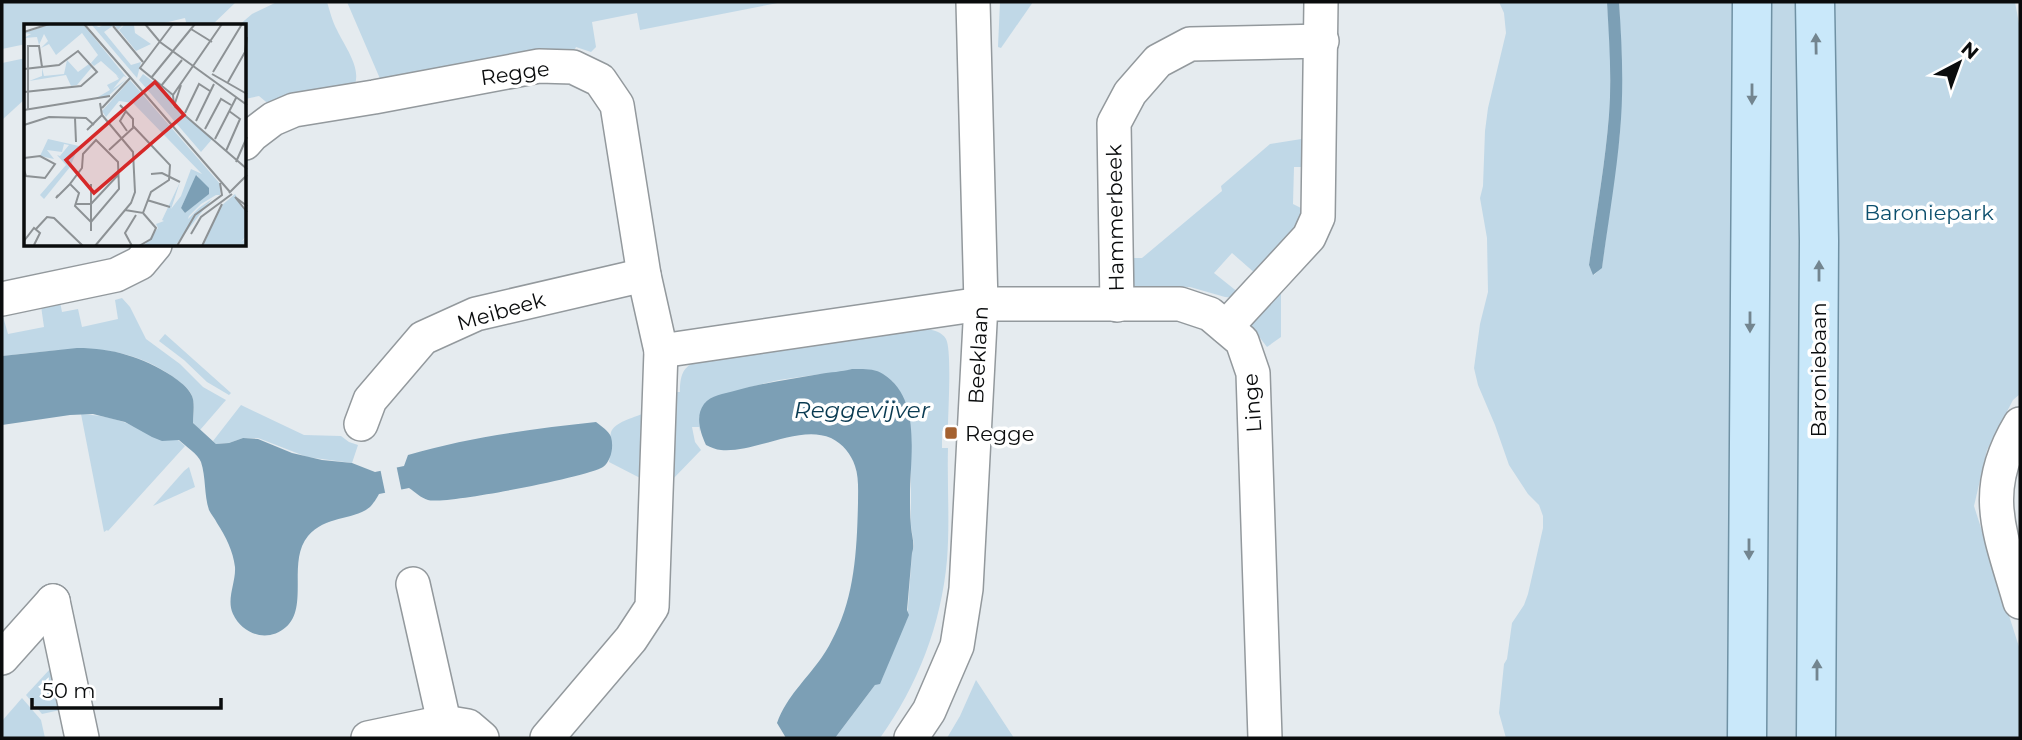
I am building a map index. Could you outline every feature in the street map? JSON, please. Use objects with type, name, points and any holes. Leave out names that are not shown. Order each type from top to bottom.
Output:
[{"type":"main road","points":[[1747,738],[1752,2]]},
{"type":"main road","name":"Baroniebaan","points":[[1815,2],[1819,241],[1816,738]]},
{"type":"street","name":"Beeklaan","points":[[911,738],[929,711],[957,646],[966,589],[981,304],[973,2]]},
{"type":"street","points":[[1226,327],[1308,237],[1318,217],[1321,2]]},
{"type":"street","name":"Hammerbeek","points":[[1116,305],[1114,124],[1130,93],[1158,61],[1190,44],[1322,41]]},
{"type":"street","name":"Regge","points":[[247,141],[273,119],[294,110],[539,66],[573,67],[600,80],[617,105],[644,275],[661,351],[652,607],[631,639],[547,738]]},
{"type":"street","points":[[2,299],[116,275],[140,263],[153,247]]},
{"type":"street","name":"Meibeek","points":[[361,424],[370,400],[423,338],[476,314],[644,275]]},
{"type":"street","name":"Linge","points":[[981,304],[1180,304],[1210,314],[1242,341],[1253,373],[1265,738]]},
{"type":"street","points":[[661,351],[981,304]]},
{"type":"street","points":[[2020,424],[2009,442],[2001,464],[1996,494],[2008,514],[2020,602]]},
{"type":"street","points":[[413,584],[444,722]]},
{"type":"street","points":[[2,658],[53,601],[82,738]]},
{"type":"street","points":[[368,738],[444,722],[468,726],[482,738]]},
{"type":"green space","points":[[2,2],[236,2],[213,24],[186,24],[185,18],[164,24],[24,24],[24,44],[2,49]]},
{"type":"green space","points":[[277,2],[327,2],[335,27],[354,63],[355,84],[271,106],[259,96],[247,99],[247,24],[240,24],[252,14]]},
{"type":"green space","points":[[347,2],[783,2],[640,30],[637,13],[592,22],[596,47],[591,52],[576,47],[547,49],[381,81]]},
{"type":"green space","points":[[1000,2],[1033,2],[1001,48],[998,47]]},
{"type":"green space","points":[[1499,2],[1607,2],[1610,101],[1589,265],[1594,275],[1602,267],[1620,133],[1622,69],[1619,2],[1738,2],[1734,738],[1506,738],[1499,713],[1504,664],[1512,623],[1528,594],[1543,528],[1543,516],[1539,505],[1528,494],[1509,465],[1474,368],[1488,292],[1487,238],[1480,198],[1485,131],[1506,33],[1504,13]]},
{"type":"green space","points":[[1766,2],[1801,2],[1804,738],[1762,738]]},
{"type":"green space","name":"Baroniepark","points":[[1832,2],[2015,2],[2020,29],[2020,394],[2013,400],[1987,450],[1974,506],[2020,650],[2020,738],[1829,738]]},
{"type":"green space","points":[[24,58],[24,100],[2,120],[2,63]]},
{"type":"green space","points":[[1314,137],[1311,167],[1294,167],[1293,204],[1311,213],[1256,274],[1232,253],[1214,273],[1239,293],[1235,298],[1190,287],[1128,286],[1129,258],[1142,258],[1222,191],[1221,186],[1270,144]]},
{"type":"green space","points":[[1281,278],[1281,337],[1267,347],[1247,321]]},
{"type":"green space","points":[[122,298],[130,307],[146,339],[180,364],[203,387],[226,400],[200,430],[193,423],[193,402],[188,390],[169,374],[129,355],[88,349],[2,356],[2,313],[8,334],[44,327],[41,306],[60,302],[62,312],[78,309],[82,327],[118,319],[115,300]]},
{"type":"green space","points":[[926,329],[937,332],[946,339],[949,355],[948,430],[942,431],[942,448],[948,448],[948,546],[939,608],[916,676],[880,738],[835,738],[882,679],[907,620],[914,545],[911,526],[911,431],[906,405],[892,381],[852,369],[837,374],[779,380],[746,388],[699,416],[700,432],[699,427],[692,427],[695,442],[701,450],[672,480],[673,392],[680,392],[683,373],[688,366],[698,361]]},
{"type":"green space","points":[[165,334],[231,393],[229,395],[207,382],[159,341]]},
{"type":"green space","points":[[241,405],[304,435],[341,436],[358,445],[352,463],[307,457],[258,438],[243,438],[216,444],[213,441]]},
{"type":"green space","points":[[81,414],[119,420],[157,438],[178,440],[185,446],[108,531],[104,532]]},
{"type":"green space","points":[[642,414],[642,479],[609,462],[610,435],[613,429],[620,423]]},
{"type":"green space","points":[[189,467],[195,487],[153,506],[184,471]]},
{"type":"green space","points":[[51,668],[60,710],[42,714],[26,695]]},
{"type":"green space","points":[[976,680],[1014,738],[947,738]]},
{"type":"green space","points":[[22,698],[41,720],[45,738],[2,738],[2,721]]},
{"type":"water","points":[[1607,2],[1619,2],[1621,116],[1602,268],[1593,275],[1589,265],[1610,101]]},
{"type":"water","points":[[77,348],[127,355],[172,376],[186,387],[192,396],[193,423],[216,444],[243,438],[258,439],[292,453],[352,463],[375,472],[404,466],[408,455],[454,443],[596,422],[610,435],[611,453],[603,467],[592,471],[486,494],[428,500],[409,488],[379,494],[371,506],[363,511],[331,521],[308,536],[299,558],[298,596],[293,618],[279,632],[272,635],[256,634],[243,627],[233,614],[230,603],[235,573],[233,555],[209,510],[201,462],[179,440],[162,441],[125,422],[93,414],[2,425],[2,356]]},
{"type":"water","name":"Reggevijver","points":[[852,369],[872,370],[883,374],[904,398],[909,413],[912,446],[910,515],[913,543],[907,610],[909,615],[880,684],[875,685],[835,738],[786,738],[777,723],[781,713],[826,652],[847,603],[857,536],[856,470],[843,446],[831,438],[819,435],[791,436],[734,450],[715,449],[706,445],[699,419],[704,404],[718,395],[766,383]]},
{"type":"pier","points":[[396,464],[402,493],[386,497],[380,468]]},
{"type":"place","name":"Regge","points":[[951,433]]}]
